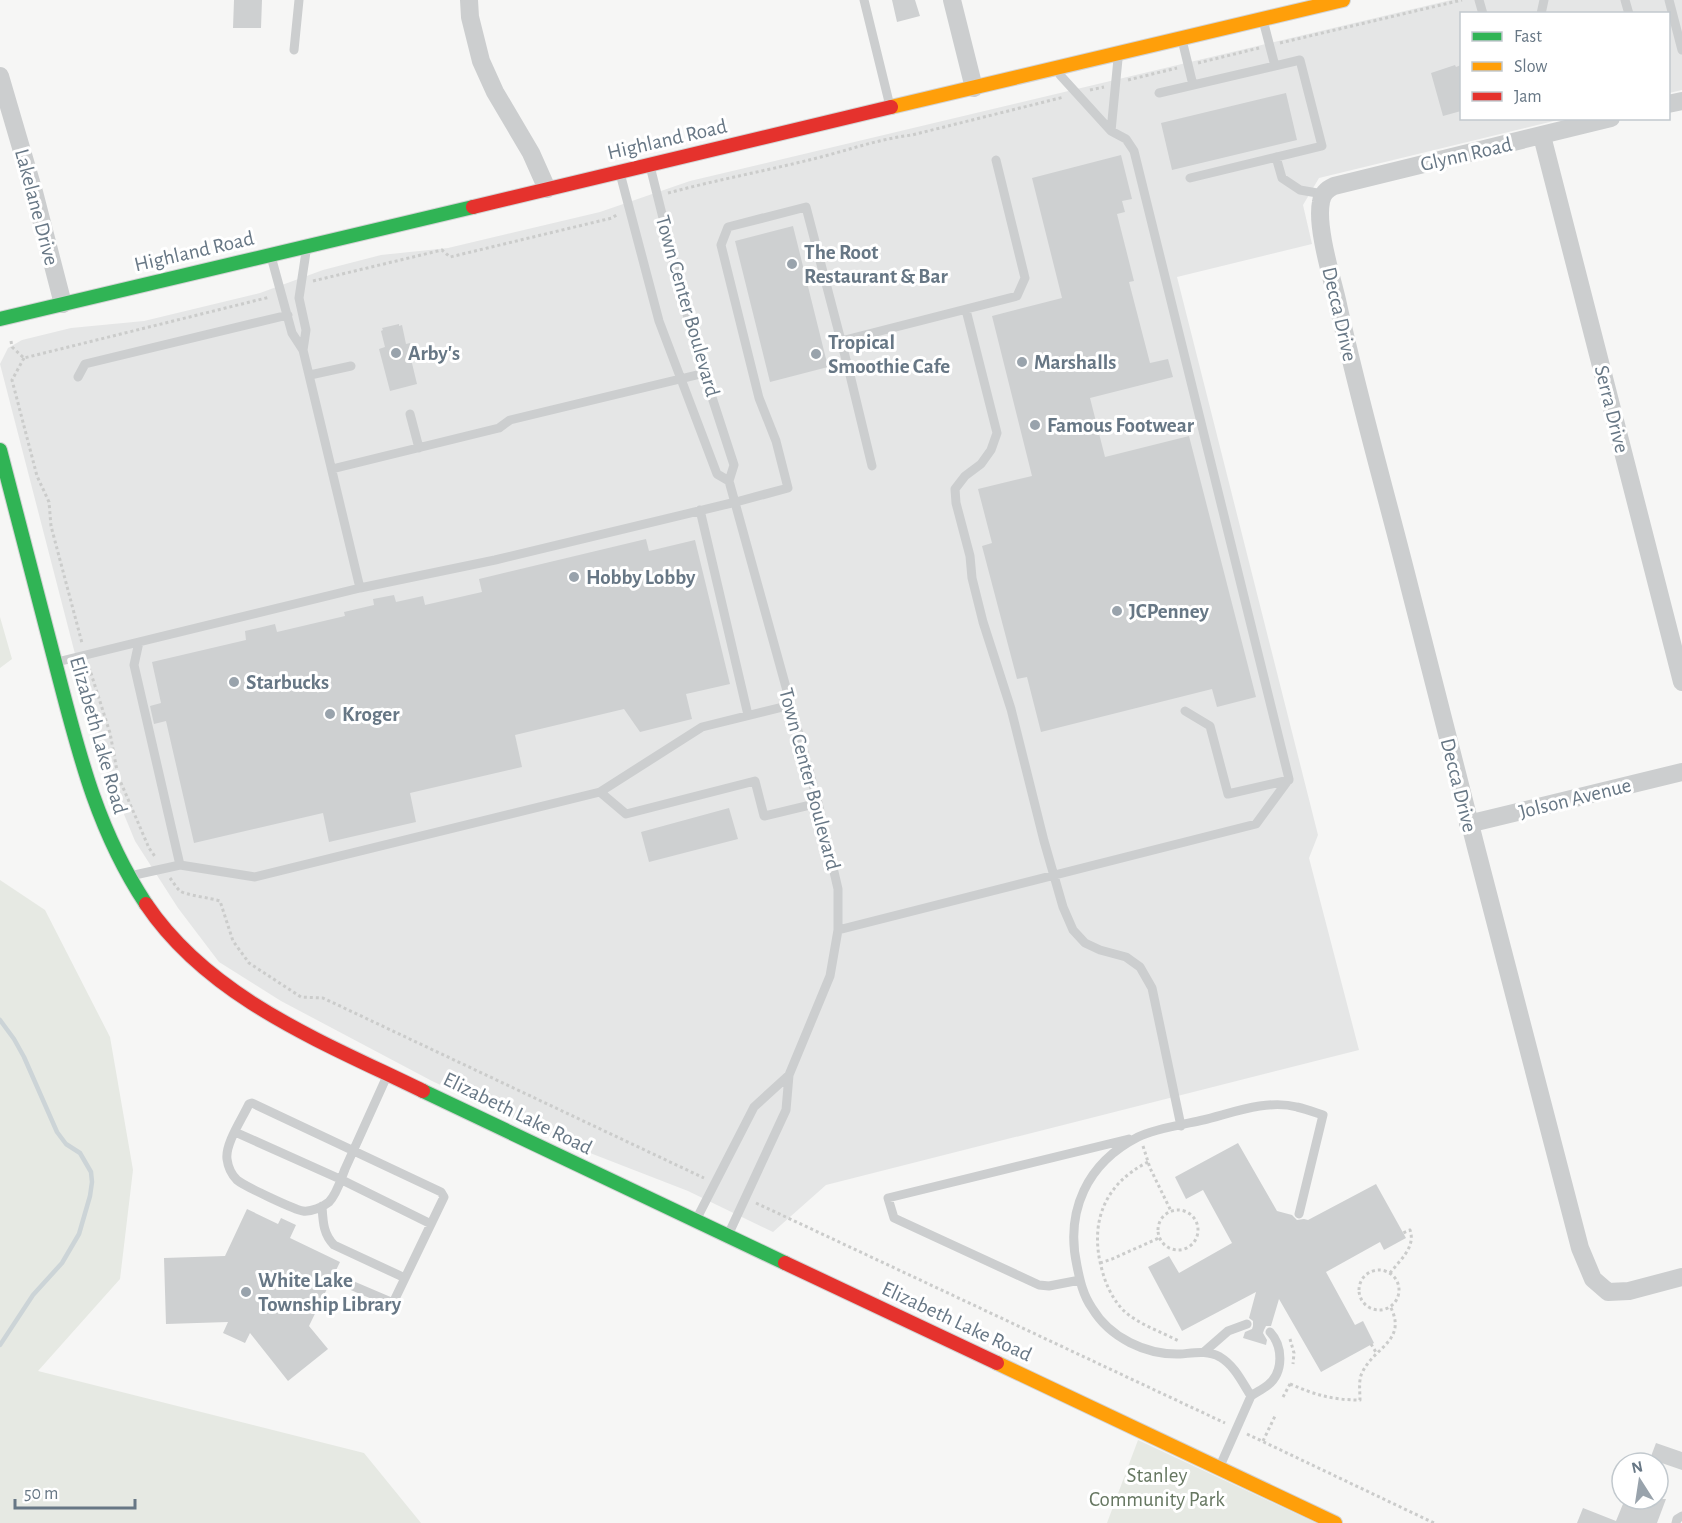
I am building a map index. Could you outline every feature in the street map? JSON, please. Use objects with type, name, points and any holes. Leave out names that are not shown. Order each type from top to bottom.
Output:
[{"type":"main road","name":"Highland Road","points":[[0,319],[1343,0]]},
{"type":"main road","name":"Elizabeth Lake Road","points":[[0,450],[89,789],[106,831],[128,877],[144,902],[194,958],[222,982],[285,1023],[388,1074],[1330,1522]]},
{"type":"street","points":[[469,0],[470,17],[481,62],[495,92],[531,153],[546,189]]},
{"type":"street","points":[[952,0],[974,88]]},
{"type":"street","name":"Lakelane Drive","points":[[0,76],[34,192],[63,304]]},
{"type":"street","name":"Glynn Road","points":[[1323,194],[1334,186],[1603,120]]},
{"type":"street","name":"Serra Drive","points":[[1542,136],[1682,682]]},
{"type":"street","name":"Decca Drive","points":[[1323,194],[1320,203],[1323,238],[1344,335],[1468,824],[1580,1248],[1593,1279],[1608,1292],[1629,1291],[1682,1277]]},
{"type":"street","name":"Jolson Avenue","points":[[1468,824],[1682,772]]},
{"type":"lane","points":[[294,50],[299,0]]},
{"type":"lane","points":[[864,0],[891,108]]},
{"type":"lane","points":[[1669,0],[1677,11],[1682,50]]},
{"type":"lane","points":[[1263,19],[1275,66]]},
{"type":"lane","points":[[1182,38],[1192,85]]},
{"type":"lane","points":[[1111,131],[1119,54]]},
{"type":"lane","points":[[1159,93],[1300,60],[1322,146],[1190,178]]},
{"type":"lane","points":[[1054,69],[1111,131],[1126,139],[1134,151],[1289,780]]},
{"type":"lane","points":[[1276,157],[1282,178],[1300,190],[1323,194]]},
{"type":"lane","points":[[841,341],[1017,296],[1025,278],[996,160]]},
{"type":"lane","name":"Town Center Boulevard","points":[[650,165],[694,342],[734,465],[729,481],[818,803],[838,889],[838,930],[830,976],[789,1075],[786,1110],[727,1236]]},
{"type":"lane","name":"Town Center Boulevard","points":[[620,172],[659,321],[717,474],[729,481]]},
{"type":"lane","points":[[55,662],[360,588],[495,560],[788,488],[776,441],[759,398],[721,245],[728,227],[807,207],[872,466]]},
{"type":"lane","points":[[303,350],[306,330],[299,298],[308,246]]},
{"type":"lane","points":[[271,255],[292,333],[303,350],[310,375],[360,588]]},
{"type":"lane","points":[[966,310],[997,433],[991,450],[981,464],[965,476],[955,489],[956,503],[970,556],[972,578],[983,622],[1011,709],[1063,906],[1073,930],[1084,943],[1126,957],[1140,967],[1152,988],[1181,1126]]},
{"type":"lane","points":[[78,377],[84,364],[288,315]]},
{"type":"lane","points":[[310,375],[351,366]]},
{"type":"lane","points":[[332,469],[499,428],[510,420],[705,373]]},
{"type":"lane","points":[[410,414],[419,448]]},
{"type":"lane","points":[[700,510],[748,716]]},
{"type":"lane","points":[[139,642],[134,665],[180,865]]},
{"type":"lane","points":[[128,877],[180,865],[255,877],[600,792],[702,727],[791,705]]},
{"type":"lane","points":[[1185,711],[1210,726],[1228,794],[1289,780]]},
{"type":"lane","points":[[838,930],[1256,824],[1289,780]]},
{"type":"lane","points":[[600,792],[626,814],[754,781],[764,816],[818,803]]},
{"type":"lane","points":[[339,1280],[393,1303],[444,1197],[441,1192],[353,1151],[252,1103],[249,1104],[228,1147],[226,1156],[230,1172],[240,1182],[301,1211],[313,1210],[322,1206],[333,1195],[340,1179],[353,1151],[388,1074]]},
{"type":"lane","name":"Town Center Boulevard","points":[[696,1221],[754,1107],[789,1075]]},
{"type":"lane","points":[[1080,1280],[1049,1286],[1039,1285],[894,1218],[888,1198],[1252,1108],[1270,1105],[1296,1106],[1323,1115],[1299,1214]]},
{"type":"lane","points":[[235,1132],[340,1179],[431,1224]]},
{"type":"lane","points":[[1140,1136],[1101,1164],[1081,1195],[1076,1212],[1073,1238],[1074,1254],[1086,1297],[1094,1311],[1111,1330],[1140,1347],[1159,1353],[1204,1352],[1217,1355],[1233,1368],[1251,1396]]},
{"type":"lane","points":[[322,1206],[325,1232],[334,1245],[405,1278]]},
{"type":"lane","points":[[1204,1352],[1228,1331],[1247,1324]]},
{"type":"lane","points":[[1220,1468],[1251,1396],[1270,1383],[1279,1362],[1279,1347],[1270,1332]]},
{"type":"lane","points":[[1676,1523],[1677,1519],[1682,1516]]},
{"type":"path","points":[[1129,80],[1462,0]]},
{"type":"path","points":[[1086,91],[1108,86]]},
{"type":"path","points":[[676,191],[1052,100]]},
{"type":"path","points":[[310,282],[442,250],[450,257],[612,218],[616,215]]},
{"type":"path","points":[[273,295],[24,358],[12,380],[38,476],[49,502],[51,526],[93,686],[110,733],[118,776],[149,848],[179,890],[186,894],[220,901],[232,941],[249,963],[301,997],[323,998],[715,1184]]},
{"type":"path","points":[[12,347],[24,358]]},
{"type":"path","points":[[1140,1136],[1148,1162],[1171,1211]]},
{"type":"path","points":[[1148,1162],[1125,1177],[1105,1202],[1097,1232],[1100,1263],[1110,1292],[1119,1306],[1128,1314],[1180,1342],[1187,1340]]},
{"type":"path","points":[[745,1198],[1434,1523]]},
{"type":"path","points":[[1183,1210],[1194,1217],[1198,1228],[1198,1234],[1191,1245],[1180,1250],[1168,1247],[1160,1238],[1158,1228],[1160,1222],[1171,1211],[1183,1210]]},
{"type":"path","points":[[1390,1273],[1411,1244],[1410,1230],[1403,1233]]},
{"type":"path","points":[[1100,1263],[1160,1238]]},
{"type":"path","points":[[1379,1270],[1390,1273],[1397,1281],[1397,1297],[1390,1306],[1380,1310],[1370,1307],[1362,1300],[1359,1290],[1361,1280],[1369,1272],[1379,1270]]},
{"type":"path","points":[[1283,1397],[1290,1384],[1324,1397],[1360,1400],[1361,1373],[1390,1340],[1395,1328],[1395,1318],[1390,1306]]},
{"type":"path","points":[[1371,1344],[1377,1354]]},
{"type":"path","points":[[1263,1441],[1276,1414]]},
{"type":"shaded area","points":[[1451,0],[1682,0],[1682,90],[1670,93],[1670,12],[1460,12],[1460,120],[1558,120],[1319,178],[1303,205],[1312,244],[1177,277],[1318,835],[1309,858],[1359,1050],[826,1185],[773,1232],[688,1191],[572,1146],[432,1081],[281,1001],[219,962],[178,908],[135,841],[104,766],[0,364],[8,348],[22,340],[71,328],[144,321],[260,293],[323,270],[381,255],[448,248],[600,212],[690,181]]},
{"type":"green space","points":[[0,617],[12,659],[0,668]]},
{"type":"green space","points":[[0,880],[45,910],[110,1037],[133,1170],[120,1279],[38,1371],[364,1453],[421,1523],[0,1523]]},
{"type":"green space","name":"Stanley Community Park","points":[[1138,1440],[1316,1523],[1107,1523]]},
{"type":"building","points":[[234,0],[262,0],[261,28],[233,28]]},
{"type":"building","points":[[892,0],[915,0],[920,16],[897,22]]},
{"type":"building","points":[[1460,65],[1460,111],[1443,116],[1431,73]]},
{"type":"building","points":[[1286,93],[1297,140],[1172,170],[1161,123]]},
{"type":"building","name":"JCPenney","points":[[1121,155],[1132,199],[1122,201],[1125,212],[1117,214],[1134,281],[1129,282],[1150,363],[1168,359],[1173,377],[1090,398],[1105,457],[1189,436],[1256,697],[1217,707],[1212,689],[1041,732],[1027,677],[1017,679],[982,546],[992,543],[978,489],[1032,476],[992,316],[1062,298],[1032,178]]},
{"type":"building","points":[[793,226],[828,367],[770,382],[735,241]]},
{"type":"building","name":"Arby's","points":[[399,324],[399,326],[402,325],[406,344],[410,343],[417,384],[390,391],[379,349],[385,347],[381,331],[382,328]]},
{"type":"building","name":"Kroger","points":[[646,539],[649,551],[695,540],[730,684],[686,694],[692,719],[640,732],[624,709],[515,735],[522,767],[410,793],[416,822],[329,842],[323,813],[194,843],[166,721],[154,724],[150,706],[161,703],[152,662],[246,640],[245,631],[275,624],[277,632],[345,616],[344,612],[374,605],[373,599],[394,595],[396,602],[423,596],[425,605],[482,592],[479,579]]},
{"type":"building","points":[[729,808],[738,839],[649,862],[641,832]]},
{"type":"building","points":[[1238,1143],[1277,1211],[1292,1215],[1297,1220],[1308,1220],[1376,1184],[1406,1238],[1384,1250],[1380,1242],[1326,1272],[1355,1325],[1363,1321],[1374,1343],[1321,1372],[1279,1299],[1271,1326],[1266,1326],[1263,1333],[1267,1340],[1266,1345],[1243,1338],[1245,1332],[1253,1326],[1253,1321],[1249,1318],[1256,1292],[1182,1331],[1148,1267],[1169,1256],[1179,1273],[1232,1243],[1203,1190],[1186,1199],[1175,1177]]},
{"type":"building","name":"White Lake Township Library","points":[[247,1209],[278,1224],[281,1218],[296,1225],[290,1238],[340,1262],[309,1326],[328,1349],[288,1381],[250,1333],[245,1343],[223,1333],[228,1322],[166,1324],[164,1258],[225,1256]]},
{"type":"building","points":[[1656,1443],[1682,1452],[1682,1470],[1670,1466],[1670,1451],[1653,1451]]},
{"type":"building","points":[[1583,1508],[1616,1521],[1620,1511],[1662,1511],[1657,1523],[1577,1523]]},
{"type":"waterway","points":[[0,1020],[24,1057],[57,1132],[66,1144],[80,1153],[91,1172],[92,1182],[79,1234],[62,1263],[33,1295],[0,1345]]},
{"type":"traffic: fast","points":[[0,319],[473,207]]},
{"type":"traffic: fast","points":[[0,450],[80,754],[113,845],[146,904]]},
{"type":"traffic: fast","points":[[423,1091],[785,1263]]},
{"type":"traffic: slow","points":[[891,107],[1343,0]]},
{"type":"traffic: slow","points":[[997,1363],[1335,1523]]},
{"type":"traffic: jam","points":[[473,207],[891,107]]},
{"type":"traffic: jam","points":[[146,904],[172,937],[202,967],[236,992],[309,1036],[423,1091]]},
{"type":"traffic: jam","points":[[785,1263],[997,1363]]},
{"type":"place","name":"The Root Restaurant & Bar","points":[[792,264]]},
{"type":"place","name":"Arby's","points":[[396,353]]},
{"type":"place","name":"Tropical Smoothie Cafe","points":[[816,354]]},
{"type":"place","name":"Marshalls","points":[[1022,362]]},
{"type":"place","name":"Famous Footwear","points":[[1035,425]]},
{"type":"place","name":"Hobby Lobby","points":[[574,577]]},
{"type":"place","name":"JCPenney","points":[[1117,611]]},
{"type":"place","name":"Starbucks","points":[[234,682]]},
{"type":"place","name":"Kroger","points":[[330,714]]},
{"type":"place","name":"White Lake Township Library","points":[[246,1292]]}]
